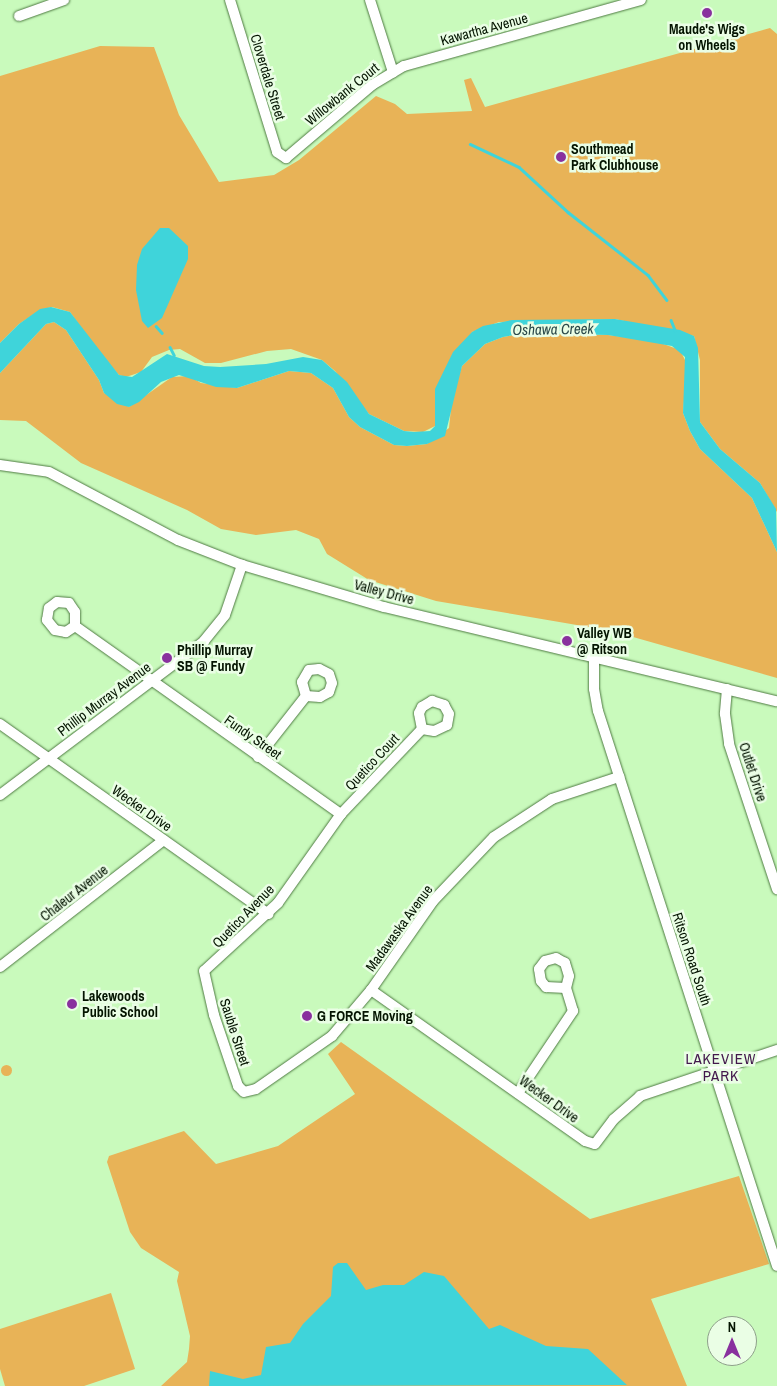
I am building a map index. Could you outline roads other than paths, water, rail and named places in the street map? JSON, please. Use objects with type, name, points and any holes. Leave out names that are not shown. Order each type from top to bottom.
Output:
[{"type":"street","points":[[19,16],[64,0]]},
{"type":"street","name":"Cloverdale Street","points":[[230,0],[277,152],[286,158]]},
{"type":"street","points":[[370,0],[393,72]]},
{"type":"street","name":"Kawartha Avenue","points":[[393,72],[418,62],[641,0]]},
{"type":"street","name":"Willowbank Court","points":[[286,158],[356,98],[393,72]]},
{"type":"street","name":"Valley Drive","points":[[0,465],[48,472],[178,540],[242,565],[384,607],[777,701]]},
{"type":"street","name":"Phillip Murray Avenue","points":[[0,795],[204,641],[225,615],[242,565]]},
{"type":"street","name":"Fundy Street","points":[[75,626],[150,682],[341,814]]},
{"type":"street","name":"Ritson Road South","points":[[594,658],[596,701],[777,1266]]},
{"type":"street","name":"Outlet Drive","points":[[726,689],[725,714],[729,744],[777,889]]},
{"type":"street","points":[[258,757],[306,696]]},
{"type":"street","name":"Wecker Drive","points":[[0,724],[268,914]]},
{"type":"street","name":"Quetico Court","points":[[341,814],[422,729]]},
{"type":"street","name":"Madawaska Avenue","points":[[238,1086],[244,1092],[252,1091],[332,1036],[370,990],[433,901],[494,838],[552,799],[619,777]]},
{"type":"street","name":"Quetico Avenue","points":[[206,985],[203,974],[207,967],[268,914],[341,814]]},
{"type":"street","name":"Chaleur Avenue","points":[[0,967],[164,840]]},
{"type":"street","name":"Sauble Street","points":[[206,985],[238,1086]]},
{"type":"street","points":[[518,1093],[570,1019],[573,1004],[566,988]]},
{"type":"street","name":"Wecker Drive","points":[[370,990],[585,1142],[595,1144],[614,1119],[640,1096],[714,1072]]},
{"type":"street","points":[[714,1072],[777,1050]]},
{"type":"water","points":[[160,228],[169,228],[188,246],[188,259],[162,318],[148,328],[142,321],[136,290],[137,265],[142,249]]},
{"type":"water","name":"Oshawa Creek","points":[[51,307],[70,312],[119,375],[132,377],[167,354],[204,366],[220,367],[266,364],[303,357],[322,360],[347,382],[369,414],[404,431],[414,432],[430,431],[435,426],[435,389],[453,352],[472,332],[483,326],[512,320],[615,319],[680,330],[694,336],[698,348],[700,422],[720,449],[760,483],[776,509],[777,552],[752,498],[700,449],[690,431],[683,413],[685,357],[672,346],[608,335],[525,333],[503,337],[485,344],[462,366],[445,436],[427,444],[407,446],[394,445],[360,427],[349,417],[333,388],[311,373],[289,371],[237,388],[216,387],[179,375],[161,382],[139,402],[129,407],[117,404],[104,393],[99,380],[66,330],[54,322],[46,324],[0,373],[0,343],[19,324],[40,309]]},
{"type":"water","points":[[338,1263],[347,1263],[366,1290],[383,1285],[404,1285],[424,1272],[444,1276],[489,1329],[500,1325],[546,1346],[588,1349],[627,1385],[209,1386],[210,1371],[243,1379],[261,1375],[266,1347],[290,1343],[303,1324],[331,1296],[333,1267]]},
{"type":"waterway","points":[[470,144],[519,167],[568,212],[648,275],[667,300]]},
{"type":"waterway","points":[[671,320],[675,330]]},
{"type":"waterway","points":[[156,326],[162,333]]},
{"type":"waterway","points":[[170,347],[174,355]]},
{"type":"place","name":"Maude's Wigs on Wheels","points":[[707,13]]},
{"type":"place","name":"Southmead Park Clubhouse","points":[[561,157]]},
{"type":"place","name":"Valley WB @ Ritson","points":[[567,641]]},
{"type":"place","name":"Phillip Murray SB @ Fundy","points":[[167,658]]},
{"type":"place","name":"Lakewoods Public School","points":[[72,1004]]},
{"type":"place","name":"G FORCE Moving","points":[[307,1016]]},
{"type":"district","name":"LAKEVIEW PARK","points":[[721,1066]]}]
